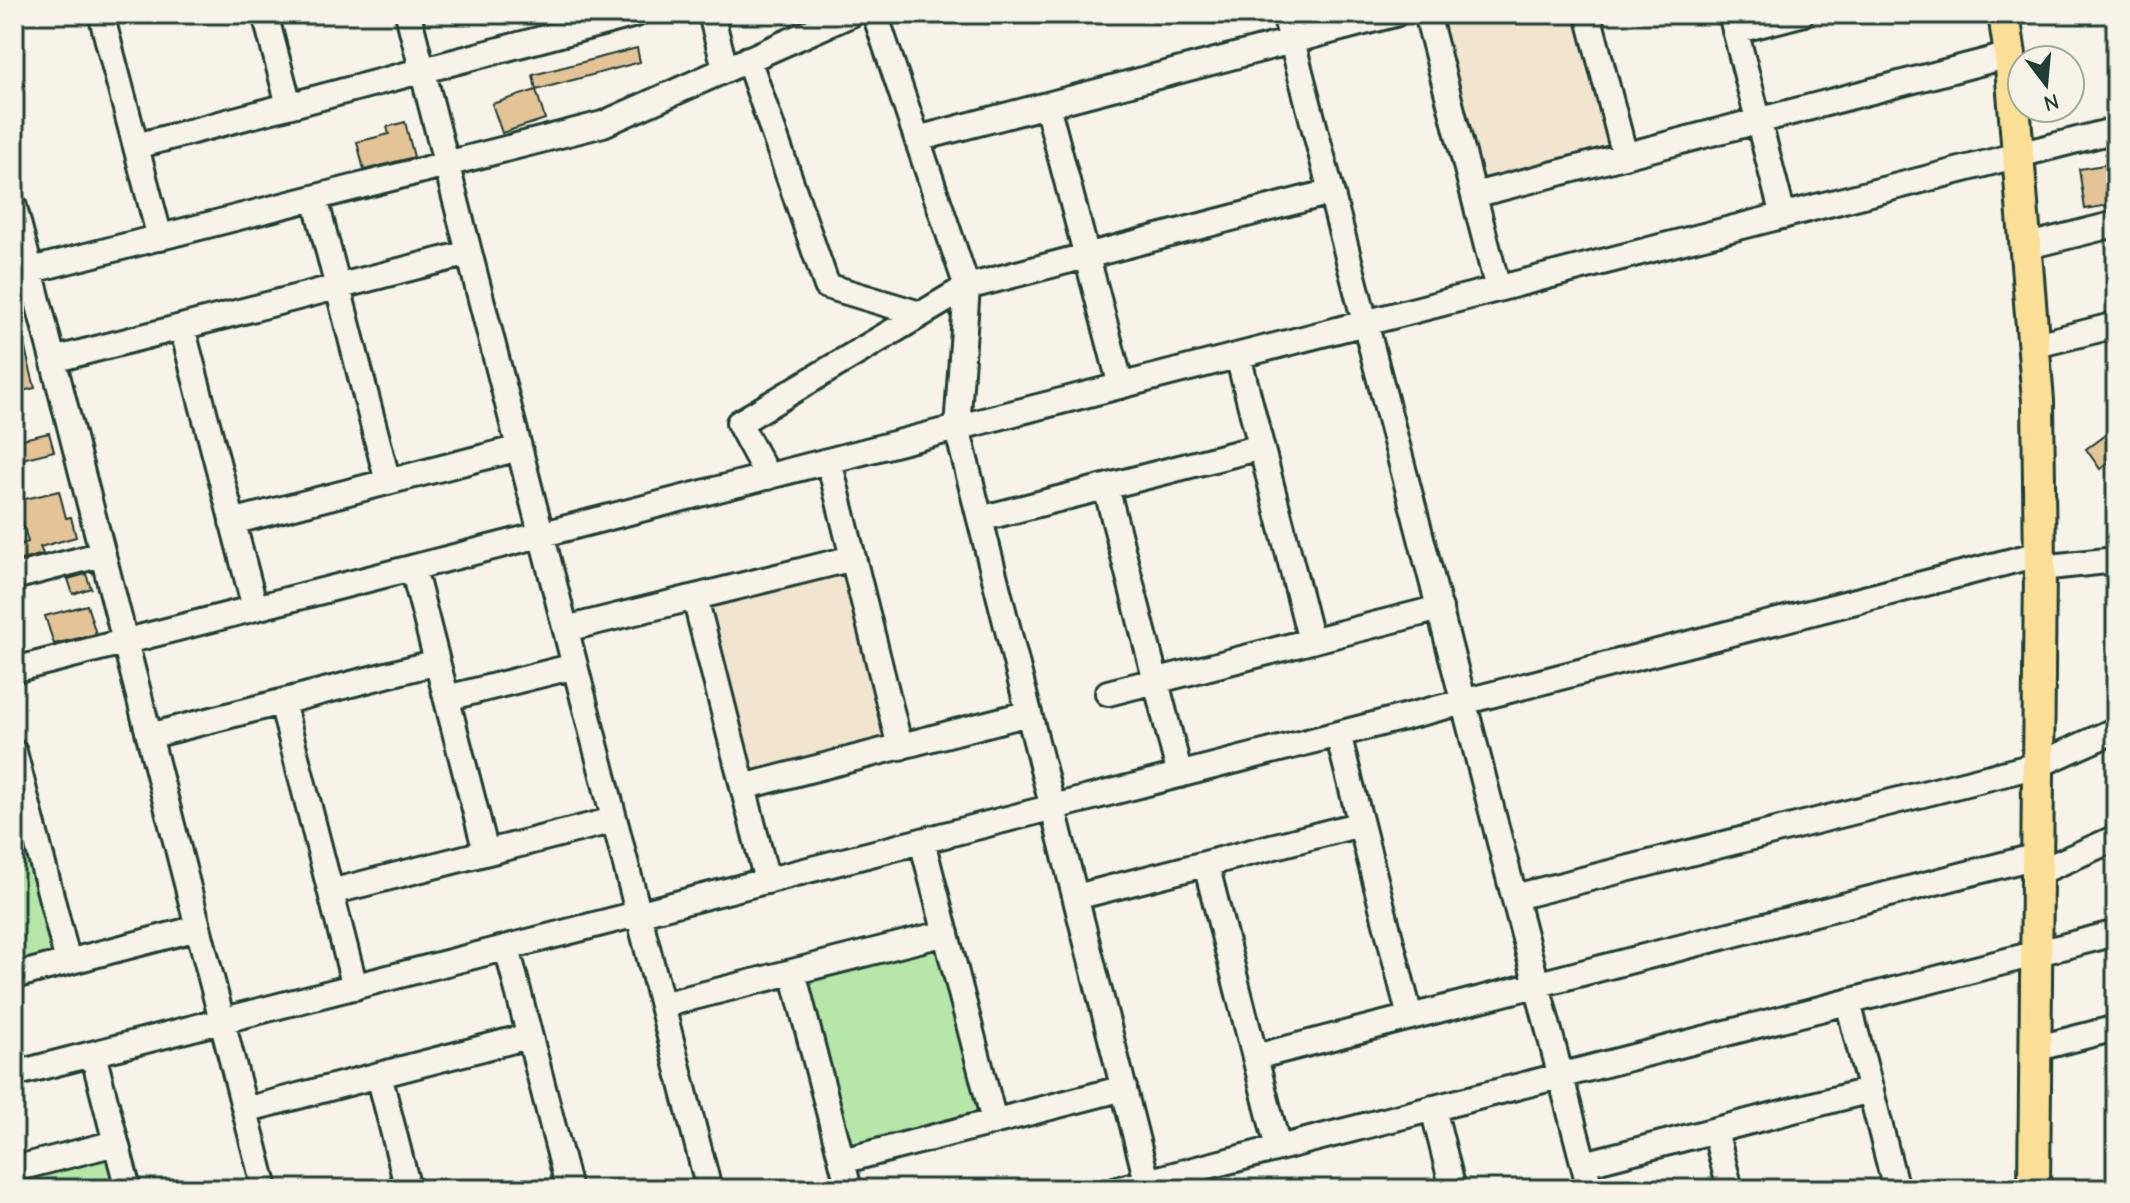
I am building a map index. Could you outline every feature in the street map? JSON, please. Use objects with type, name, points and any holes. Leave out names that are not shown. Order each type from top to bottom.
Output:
[{"type":"main road","points":[[2004,14],[2008,44]]},
{"type":"main road","points":[[2015,124],[2038,401],[2034,1189]]},
{"type":"street","points":[[101,14],[160,238]]},
{"type":"street","points":[[265,14],[289,105]]},
{"type":"street","points":[[408,14],[709,1189]]},
{"type":"street","points":[[136,146],[422,70],[547,25],[636,14]]},
{"type":"street","points":[[711,14],[725,68]]},
{"type":"street","points":[[22,273],[603,124],[851,14]]},
{"type":"street","points":[[875,14],[967,287],[957,428],[1148,1185]]},
{"type":"street","points":[[1285,14],[1590,1189]]},
{"type":"street","points":[[917,139],[1395,14]]},
{"type":"street","points":[[1427,14],[1498,289]]},
{"type":"street","points":[[1588,14],[1625,156]]},
{"type":"street","points":[[1783,216],[1733,22],[1801,14]]},
{"type":"street","points":[[1474,195],[2006,56]]},
{"type":"street","points":[[748,59],[827,286],[920,314]]},
{"type":"street","points":[[1047,105],[1121,386]]},
{"type":"street","points":[[14,670],[2116,130]]},
{"type":"street","points":[[768,477],[739,423],[967,287],[1331,192]]},
{"type":"street","points":[[315,198],[388,482]]},
{"type":"street","points":[[14,207],[22,273],[53,360],[265,1189]]},
{"type":"street","points":[[2024,247],[2116,224]]},
{"type":"street","points":[[53,360],[469,253]]},
{"type":"street","points":[[2032,346],[2116,325]]},
{"type":"street","points":[[182,327],[255,608]]},
{"type":"street","points":[[1238,356],[1311,641]]},
{"type":"street","points":[[980,519],[1261,447]]},
{"type":"street","points":[[232,522],[519,448]]},
{"type":"street","points":[[829,461],[900,747]]},
{"type":"street","points":[[1106,487],[1180,775]]},
{"type":"street","points":[[14,577],[103,554]]},
{"type":"street","points":[[566,629],[853,558]]},
{"type":"street","points":[[14,1074],[1464,702],[2039,561],[2116,560]]},
{"type":"street","points":[[413,568],[486,852]]},
{"type":"street","points":[[695,598],[767,881]]},
{"type":"street","points":[[1108,693],[1440,608]]},
{"type":"street","points":[[149,736],[437,662]]},
{"type":"street","points":[[447,698],[575,666]]},
{"type":"street","points":[[282,702],[355,987]]},
{"type":"street","points":[[743,787],[1029,713]]},
{"type":"street","points":[[1515,897],[2038,765],[2116,730]]},
{"type":"street","points":[[1338,734],[1410,1017]]},
{"type":"street","points":[[15,763],[68,962]]},
{"type":"street","points":[[331,892],[614,820]]},
{"type":"street","points":[[1076,897],[1361,824]]},
{"type":"street","points":[[1255,1057],[1537,984],[2037,865],[2116,838]]},
{"type":"street","points":[[922,841],[994,1121]]},
{"type":"street","points":[[1206,864],[1278,1148]]},
{"type":"street","points":[[14,976],[198,928]]},
{"type":"street","points":[[662,1005],[946,933]]},
{"type":"street","points":[[1119,1189],[1148,1185],[1278,1148],[2116,933]]},
{"type":"street","points":[[507,948],[569,1189]]},
{"type":"street","points":[[793,972],[849,1189]]},
{"type":"street","points":[[1848,1002],[1896,1189]]},
{"type":"street","points":[[2034,1049],[2116,1028]]},
{"type":"street","points":[[245,1110],[529,1036]]},
{"type":"street","points":[[93,1054],[128,1189]]},
{"type":"street","points":[[379,1075],[408,1189]]},
{"type":"street","points":[[842,1161],[1124,1088]]},
{"type":"street","points":[[1584,1164],[1871,1090]]},
{"type":"street","points":[[1433,1108],[1453,1189]]},
{"type":"street","points":[[1715,1131],[1730,1189]]},
{"type":"street","points":[[14,1169],[116,1143]]},
{"type":"shaded area","points":[[1435,14],[1580,14],[1617,150],[1482,186]]},
{"type":"shaded area","points":[[847,574],[885,740],[743,773],[705,607]]},
{"type":"green space","points":[[14,774],[61,958],[14,970]]},
{"type":"green space","points":[[941,936],[988,1120],[847,1156],[800,972]]},
{"type":"green space","points":[[112,1150],[122,1189],[14,1189],[14,1175]]},
{"type":"building","points":[[637,48],[640,62],[536,90],[533,75]]},
{"type":"building","points":[[536,90],[545,119],[502,133],[492,104]]},
{"type":"building","points":[[405,122],[414,157],[364,170],[357,142],[389,134],[387,127]]},
{"type":"building","points":[[2116,163],[2116,204],[2085,209],[2079,169]]},
{"type":"building","points":[[19,325],[35,388],[14,393],[14,326]]},
{"type":"building","points":[[2116,427],[2116,457],[2100,469],[2086,449]]},
{"type":"building","points":[[49,433],[54,451],[14,461],[14,441]]},
{"type":"building","points":[[59,491],[66,518],[71,517],[76,537],[40,547],[43,554],[14,562],[14,546],[28,542],[17,501]]},
{"type":"building","points":[[86,574],[91,588],[73,594],[68,579]]},
{"type":"building","points":[[87,605],[96,634],[54,644],[45,616]]}]
